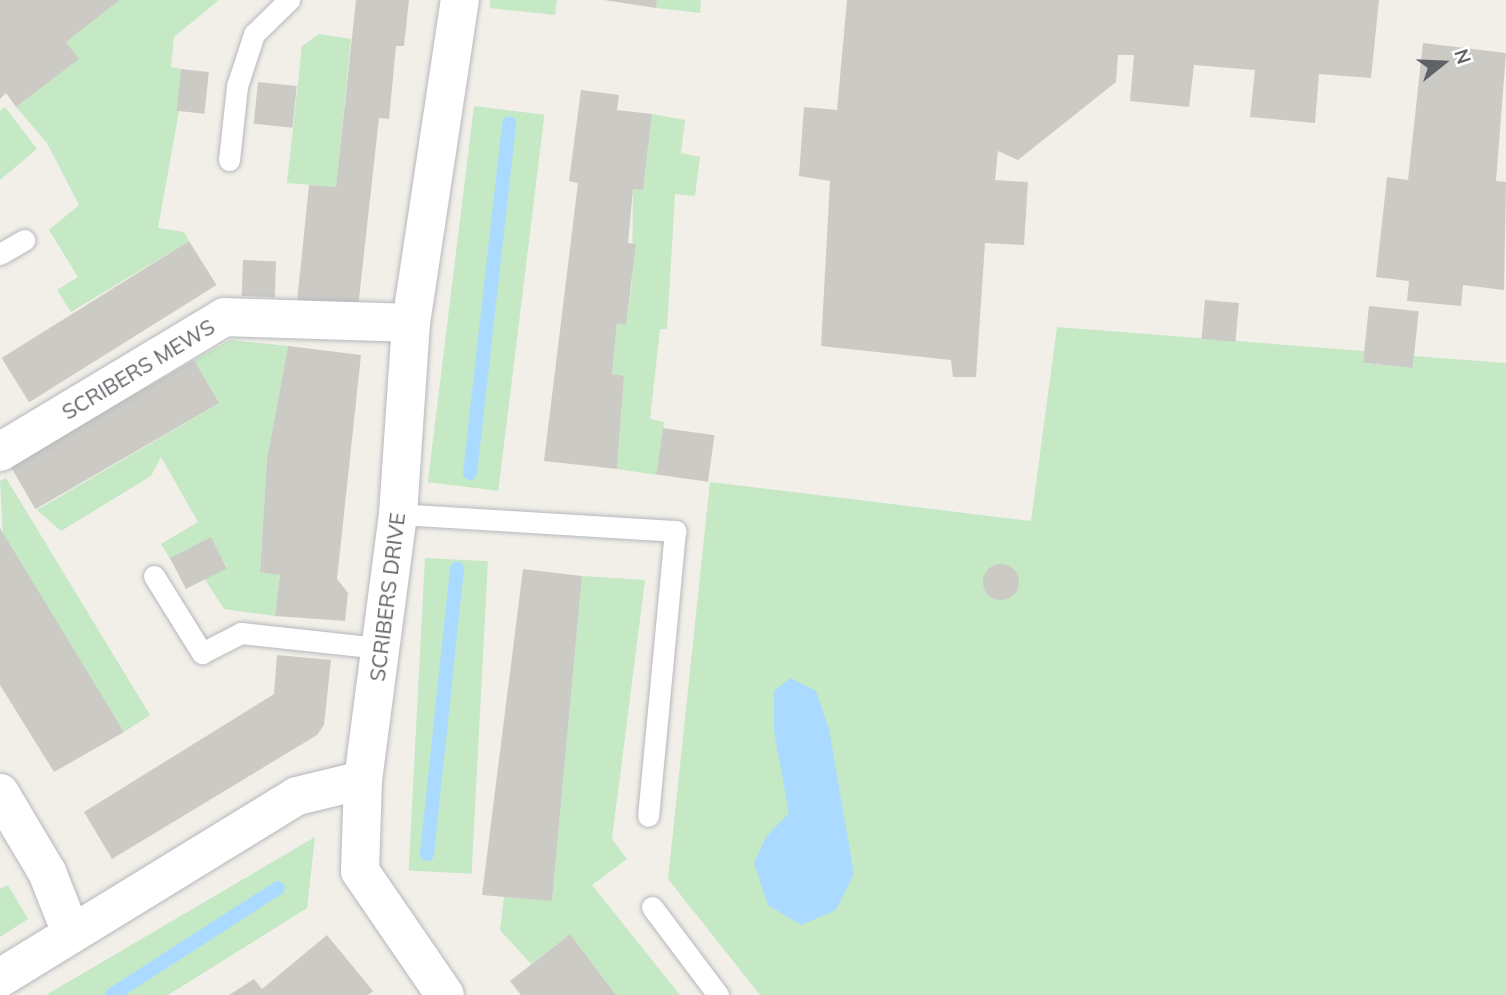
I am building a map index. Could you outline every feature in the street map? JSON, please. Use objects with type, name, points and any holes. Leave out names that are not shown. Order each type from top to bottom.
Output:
[{"type":"street","name":"SCRIBERS DRIVE","points":[[445,995],[360,870],[363,780],[398,514],[411,323],[460,0]]},
{"type":"street","name":"SCRIBERS MEWS","points":[[0,452],[225,317],[411,323]]},
{"type":"street","points":[[0,978],[297,796],[333,782],[363,780]]},
{"type":"street","points":[[0,793],[47,872],[71,933]]},
{"type":"lane","points":[[229,160],[237,86],[254,34],[289,0]]},
{"type":"lane","points":[[0,254],[24,240]]},
{"type":"lane","points":[[398,514],[675,531],[648,816]]},
{"type":"lane","points":[[154,576],[202,653],[241,633],[380,648]]},
{"type":"lane","points":[[652,907],[718,995]]},
{"type":"green space","points":[[120,0],[219,0],[174,37],[171,67],[181,69],[179,111],[158,228],[184,232],[189,241],[71,312],[57,290],[78,277],[49,230],[79,205],[47,143],[16,107],[79,59],[66,42]]},
{"type":"green space","points":[[490,0],[557,0],[555,15],[490,8]]},
{"type":"green space","points":[[657,0],[701,0],[700,13],[656,8]]},
{"type":"green space","points":[[319,34],[351,39],[336,187],[287,183],[302,46]]},
{"type":"green space","points":[[474,106],[544,115],[498,491],[428,482]]},
{"type":"green space","points":[[5,107],[37,149],[0,180],[0,111]]},
{"type":"green space","points":[[652,114],[685,120],[681,153],[700,157],[695,196],[675,194],[667,329],[660,329],[650,419],[664,422],[658,475],[617,469],[624,377],[612,374],[617,323],[626,324],[632,283],[633,189],[643,190]]},
{"type":"green space","points":[[1057,327],[1364,351],[1363,363],[1413,368],[1414,356],[1506,363],[1506,995],[760,995],[668,879],[710,482],[1031,521]]},
{"type":"green space","points":[[230,340],[288,346],[267,459],[260,571],[280,575],[275,616],[224,609],[204,578],[227,567],[211,538],[172,562],[161,544],[198,522],[161,457],[151,476],[61,531],[37,510],[218,404],[194,360]]},
{"type":"green space","points":[[6,478],[150,715],[124,732],[3,536],[0,481]]},
{"type":"green space","points":[[425,558],[488,561],[472,874],[409,871]]},
{"type":"green space","points":[[582,576],[645,580],[612,839],[627,859],[592,885],[680,995],[616,995],[570,934],[531,964],[500,930],[504,897],[552,901]]},
{"type":"green space","points":[[315,837],[307,908],[168,995],[46,995]]},
{"type":"green space","points":[[8,885],[28,919],[0,937],[0,889]]},
{"type":"water","points":[[790,678],[816,691],[829,729],[854,874],[836,910],[801,925],[768,905],[754,863],[766,837],[789,813],[774,731],[774,691]]},
{"type":"building","points":[[0,0],[120,0],[66,42],[79,59],[16,107],[6,93],[0,99]]},
{"type":"building","points":[[356,0],[409,0],[404,46],[396,46],[389,119],[379,118],[358,308],[297,302],[309,185],[336,187]]},
{"type":"building","points":[[604,0],[657,0],[656,8]]},
{"type":"building","points":[[847,0],[1379,0],[1371,78],[1319,74],[1315,123],[1250,117],[1255,70],[1194,65],[1189,107],[1130,101],[1134,55],[1118,55],[1116,82],[1018,160],[998,151],[995,180],[1028,182],[1024,245],[985,243],[976,377],[953,377],[951,360],[821,346],[830,181],[799,176],[804,107],[837,110]]},
{"type":"building","points":[[1423,43],[1506,53],[1496,181],[1506,182],[1504,290],[1463,285],[1461,306],[1407,301],[1409,281],[1376,277],[1387,177],[1408,180]]},
{"type":"building","points":[[181,69],[209,72],[204,114],[177,111]]},
{"type":"building","points":[[258,82],[297,86],[292,128],[254,124]]},
{"type":"building","points":[[581,90],[619,95],[617,110],[652,114],[643,190],[633,189],[628,243],[636,244],[626,325],[617,323],[612,374],[624,376],[617,469],[544,461],[578,183],[569,181]]},
{"type":"building","points":[[189,241],[217,285],[29,402],[2,358]]},
{"type":"building","points":[[243,260],[276,261],[275,297],[242,296]]},
{"type":"building","points":[[1205,300],[1239,303],[1235,342],[1202,339]]},
{"type":"building","points":[[1369,306],[1419,311],[1413,368],[1363,363]]},
{"type":"building","points":[[288,346],[361,355],[337,579],[348,593],[345,621],[275,616],[280,575],[260,572],[267,459]]},
{"type":"building","points":[[194,360],[219,403],[35,509],[10,466]]},
{"type":"building","points":[[663,428],[714,435],[708,482],[656,475]]},
{"type":"building","points":[[0,528],[124,732],[54,772],[0,685]]},
{"type":"building","points":[[211,537],[227,568],[186,589],[170,558]]},
{"type":"building","points":[[1001,564],[1014,569],[1019,582],[1014,595],[1001,600],[988,595],[983,582],[988,569]]},
{"type":"building","points":[[523,569],[582,576],[552,901],[482,895]]},
{"type":"building","points":[[277,655],[331,660],[324,725],[317,735],[112,859],[84,812],[274,694]]},
{"type":"building","points":[[570,934],[616,995],[521,995],[510,981]]},
{"type":"building","points":[[327,935],[373,991],[368,995],[229,995],[254,979],[262,989]]},
{"type":"waterway","points":[[470,473],[509,123]]},
{"type":"waterway","points":[[427,854],[457,569]]},
{"type":"waterway","points":[[112,995],[278,888]]}]
